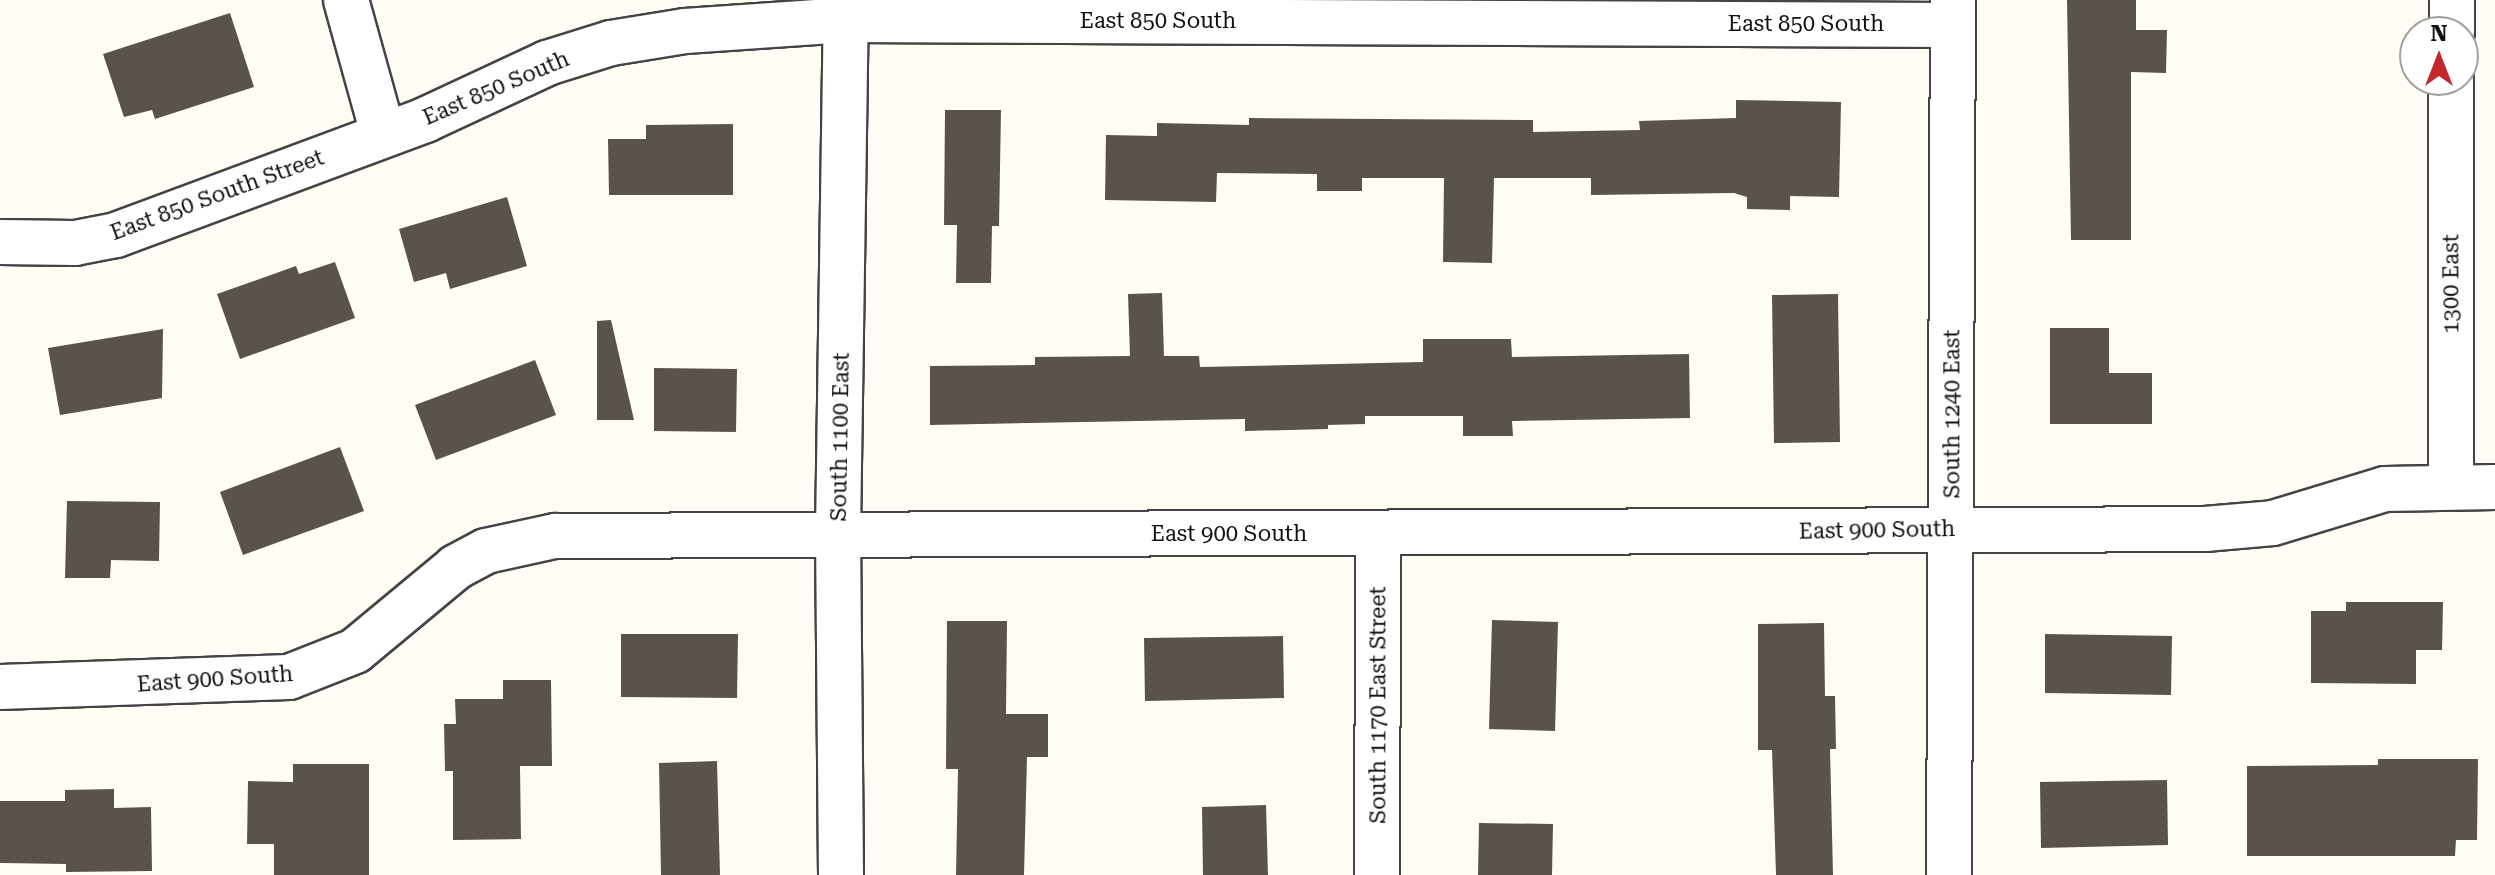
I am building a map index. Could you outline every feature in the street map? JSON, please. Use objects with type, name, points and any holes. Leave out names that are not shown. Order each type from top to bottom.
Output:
[{"type":"street","points":[[346,0],[383,133]]},
{"type":"street","name":"East 850 South","points":[[383,133],[425,120],[547,63],[611,43],[846,10],[1953,12]]},
{"type":"street","name":"South 1100 East","points":[[841,875],[838,533],[846,10]]},
{"type":"street","name":"South 1240 East","points":[[1949,875],[1953,12]]},
{"type":"street","name":"1300 East","points":[[2451,96],[2451,487]]},
{"type":"street","name":"East 850 South Street","points":[[0,242],[75,243],[116,235],[383,133]]},
{"type":"street","name":"East 900 South","points":[[0,687],[289,677],[355,651],[456,567],[522,541],[838,533],[1378,535],[2260,525],[2385,489],[2495,487]]},
{"type":"street","name":"South 1170 East Street","points":[[1377,875],[1378,535]]},
{"type":"building","points":[[2067,0],[2136,0],[2136,30],[2167,30],[2166,73],[2131,72],[2131,240],[2071,240]]},
{"type":"building","points":[[230,13],[254,87],[155,119],[152,110],[124,117],[103,54]]},
{"type":"building","points":[[1736,100],[1841,102],[1839,197],[1790,196],[1790,210],[1747,209],[1747,197],[1734,193],[1591,195],[1591,178],[1494,178],[1492,263],[1443,262],[1444,178],[1362,178],[1362,191],[1317,191],[1317,174],[1217,173],[1216,202],[1105,200],[1106,135],[1157,136],[1157,123],[1249,125],[1249,118],[1533,120],[1533,132],[1640,130],[1639,121],[1736,118]]},
{"type":"building","points":[[945,110],[1001,110],[999,226],[992,226],[991,283],[956,283],[957,225],[944,225]]},
{"type":"building","points":[[733,124],[733,195],[609,195],[608,139],[646,139],[646,125]]},
{"type":"building","points":[[507,197],[527,266],[450,289],[446,273],[414,282],[399,229]]},
{"type":"building","points":[[335,262],[355,318],[240,359],[217,294],[296,266],[299,274]]},
{"type":"building","points":[[1162,293],[1164,356],[1199,356],[1200,367],[1423,362],[1423,339],[1511,339],[1512,357],[1689,354],[1690,418],[1512,421],[1513,436],[1463,436],[1463,416],[1365,416],[1365,424],[1328,425],[1328,429],[1245,431],[1245,419],[930,425],[930,366],[1035,365],[1035,357],[1130,356],[1128,294]]},
{"type":"building","points":[[1838,294],[1840,442],[1774,443],[1772,295]]},
{"type":"building","points":[[611,320],[634,420],[597,420],[597,321]]},
{"type":"building","points":[[2050,328],[2109,328],[2109,373],[2152,373],[2152,424],[2050,424]]},
{"type":"building","points":[[163,329],[162,398],[60,415],[48,348]]},
{"type":"building","points":[[535,360],[556,415],[436,460],[415,405]]},
{"type":"building","points":[[654,368],[737,369],[736,432],[654,431]]},
{"type":"building","points":[[340,447],[364,511],[243,555],[220,492]]},
{"type":"building","points":[[67,501],[160,502],[159,561],[111,560],[110,578],[65,578]]},
{"type":"building","points":[[2346,602],[2443,602],[2442,650],[2416,650],[2416,684],[2311,683],[2311,611],[2346,611]]},
{"type":"building","points":[[1492,620],[1558,622],[1555,731],[1489,729]]},
{"type":"building","points":[[947,621],[1007,621],[1006,714],[1048,714],[1048,757],[1027,757],[1024,875],[956,875],[958,769],[946,769]]},
{"type":"building","points":[[1824,623],[1825,696],[1835,696],[1836,749],[1830,749],[1833,875],[1776,875],[1772,750],[1758,750],[1758,624]]},
{"type":"building","points":[[621,634],[738,634],[737,698],[621,697]]},
{"type":"building","points":[[2045,634],[2172,636],[2171,695],[2045,693]]},
{"type":"building","points":[[1283,636],[1284,698],[1145,701],[1144,638]]},
{"type":"building","points":[[503,680],[551,680],[552,766],[520,766],[521,839],[453,840],[453,771],[445,771],[444,724],[456,724],[455,699],[503,699]]},
{"type":"building","points":[[2378,759],[2478,759],[2477,840],[2456,840],[2455,856],[2247,856],[2247,766],[2378,765]]},
{"type":"building","points":[[717,761],[720,875],[661,875],[659,763]]},
{"type":"building","points":[[293,764],[369,764],[369,875],[274,875],[274,844],[247,844],[248,781],[293,782]]},
{"type":"building","points":[[2167,780],[2168,845],[2041,848],[2040,782]]},
{"type":"building","points":[[114,789],[114,808],[151,807],[152,871],[66,872],[66,864],[0,863],[0,801],[65,801],[65,790]]},
{"type":"building","points":[[1266,805],[1268,875],[1203,875],[1202,807]]},
{"type":"building","points":[[1479,823],[1553,824],[1552,875],[1478,875]]}]
